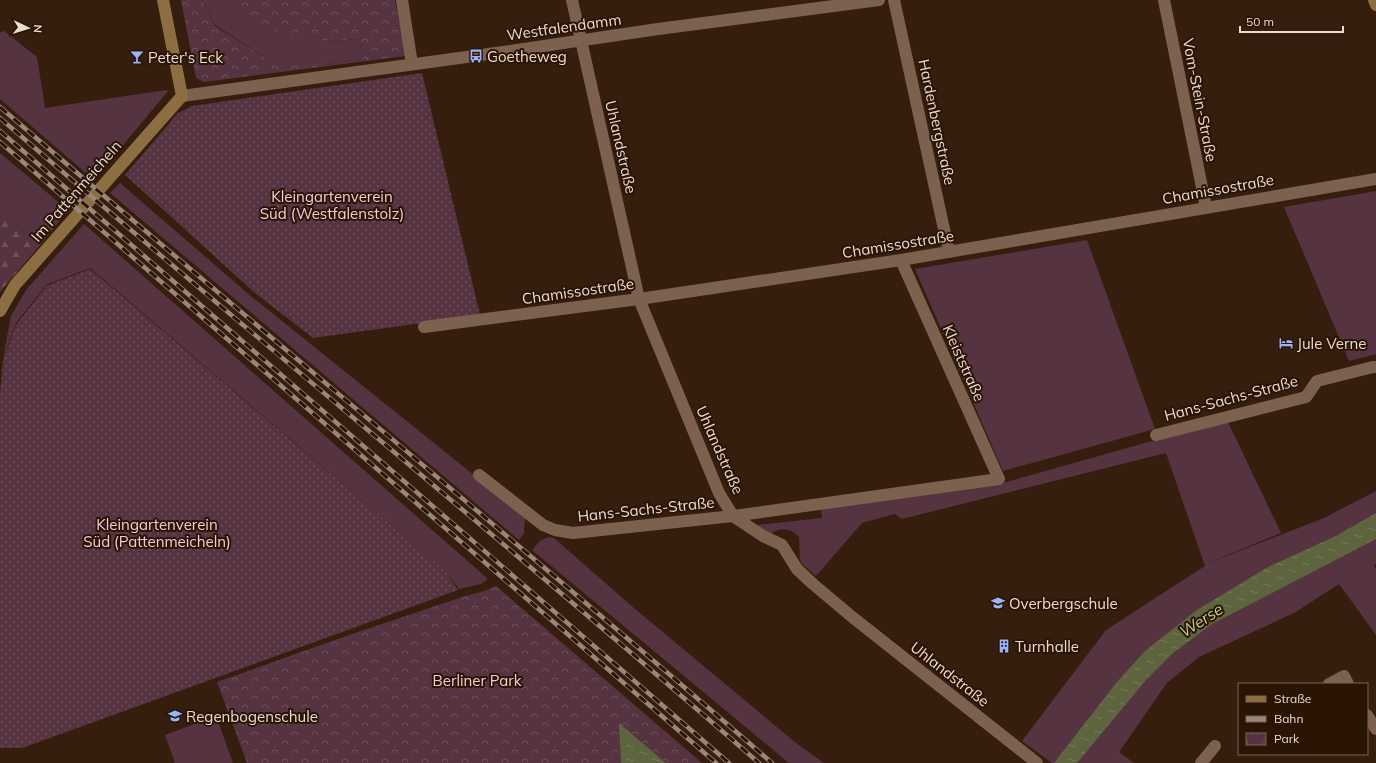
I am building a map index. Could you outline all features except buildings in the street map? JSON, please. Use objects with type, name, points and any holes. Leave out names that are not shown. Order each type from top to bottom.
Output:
[{"type":"street","points":[[163,0],[182,96]]},
{"type":"street","points":[[402,0],[412,64]]},
{"type":"street","points":[[572,0],[580,41]]},
{"type":"street","name":"Westfalendamm","points":[[182,96],[851,2],[879,0]]},
{"type":"street","name":"Hardenbergstraße","points":[[894,0],[949,252]]},
{"type":"street","name":"Vom-Stein-Straße","points":[[1164,0],[1206,207]]},
{"type":"street","points":[[1374,0],[1376,5]]},
{"type":"street","name":"Uhlandstraße","points":[[580,41],[639,299],[719,493],[733,516],[763,536],[782,545],[797,569],[813,584],[851,616],[1038,763]]},
{"type":"street","name":"Im Pattenmeicheln","points":[[0,310],[15,285],[182,96]]},
{"type":"street","name":"Chamissostraße","points":[[424,327],[639,299],[902,260],[1376,179]]},
{"type":"street","name":"Kleiststraße","points":[[902,260],[999,479]]},
{"type":"street","name":"Hans-Sachs-Straße","points":[[1156,435],[1306,397],[1317,381],[1376,367]]},
{"type":"street","name":"Hans-Sachs-Straße","points":[[479,475],[543,525],[555,530],[572,533],[733,516],[999,479]]},
{"type":"street","points":[[1331,683],[1344,676],[1348,683]]},
{"type":"street","points":[[1368,717],[1376,729]]},
{"type":"street","points":[[1202,763],[1215,746]]},
{"type":"green space","points":[[181,0],[202,0],[215,26],[276,64],[325,64],[363,59],[359,39],[329,41],[280,33],[244,14],[234,0],[395,0],[406,56],[204,82],[196,78]]},
{"type":"green space","points":[[202,0],[234,0],[244,14],[329,41],[359,39],[363,59],[325,64],[276,64],[215,25]]},
{"type":"green space","points":[[4,31],[37,57],[45,108],[166,90],[168,91],[94,180],[0,99],[0,32]]},
{"type":"green space","name":"Kleingartenverein Süd (Westfalenstolz)","points":[[422,73],[480,315],[313,338],[255,293],[125,175],[178,113],[192,106]]},
{"type":"green space","points":[[0,153],[68,210],[41,244],[0,213]]},
{"type":"green space","points":[[120,183],[252,297],[525,516],[524,533],[519,540],[110,193]]},
{"type":"green space","points":[[1376,191],[1376,354],[1349,361],[1284,207]]},
{"type":"green space","points":[[0,213],[41,244],[0,292]]},
{"type":"green space","points":[[84,224],[488,579],[481,584],[459,589],[445,571],[90,268],[46,285],[16,323],[3,358],[11,316],[26,290]]},
{"type":"green space","points":[[1087,240],[1155,429],[1003,471],[915,269]]},
{"type":"green space","name":"Kleingartenverein Süd (Pattenmeicheln)","points":[[90,269],[445,571],[458,590],[22,748],[0,748],[0,395],[3,360],[16,325],[46,286]]},
{"type":"green space","points":[[1227,420],[1281,533],[1205,565],[1324,518],[1376,491],[1376,564],[1374,565],[1376,570],[1376,635],[1339,584],[1294,613],[1199,657],[1167,683],[1119,752],[1134,763],[1052,763],[1022,741],[1106,630],[1205,566],[1166,453],[902,519],[895,514],[862,523],[816,576],[802,564],[800,560],[799,537],[796,534],[789,530],[782,529],[771,534],[758,528],[758,525],[822,518],[821,509],[996,485]]},
{"type":"green space","points":[[548,537],[554,538],[635,609],[796,743],[824,763],[789,763],[532,550],[540,541]]},
{"type":"green space","name":"Berliner Park","points":[[496,586],[702,763],[666,763],[620,724],[621,763],[247,763],[217,682],[352,634]]},
{"type":"green space","points":[[216,716],[233,763],[175,763],[165,735]]},
{"type":"water","name":"Werse","points":[[1376,513],[1376,539],[1212,624],[1173,653],[1146,680],[1077,763],[1054,763],[1116,683],[1146,650],[1197,610],[1268,567],[1336,536]]},
{"type":"water","points":[[619,723],[666,763],[621,763]]},
{"type":"railway","points":[[0,107],[580,598],[772,763]]},
{"type":"railway","points":[[0,118],[759,763]]},
{"type":"railway","points":[[0,131],[729,763]]},
{"type":"railway","points":[[0,142],[716,763]]},
{"type":"place","name":"Goetheweg","points":[[476,56]]},
{"type":"place","name":"Peter's Eck","points":[[137,57]]},
{"type":"place","name":"Jule Verne","points":[[1286,343]]},
{"type":"place","name":"Overbergschule","points":[[998,603]]},
{"type":"place","name":"Turnhalle","points":[[1004,646]]},
{"type":"place","name":"Regenbogenschule","points":[[175,716]]}]
